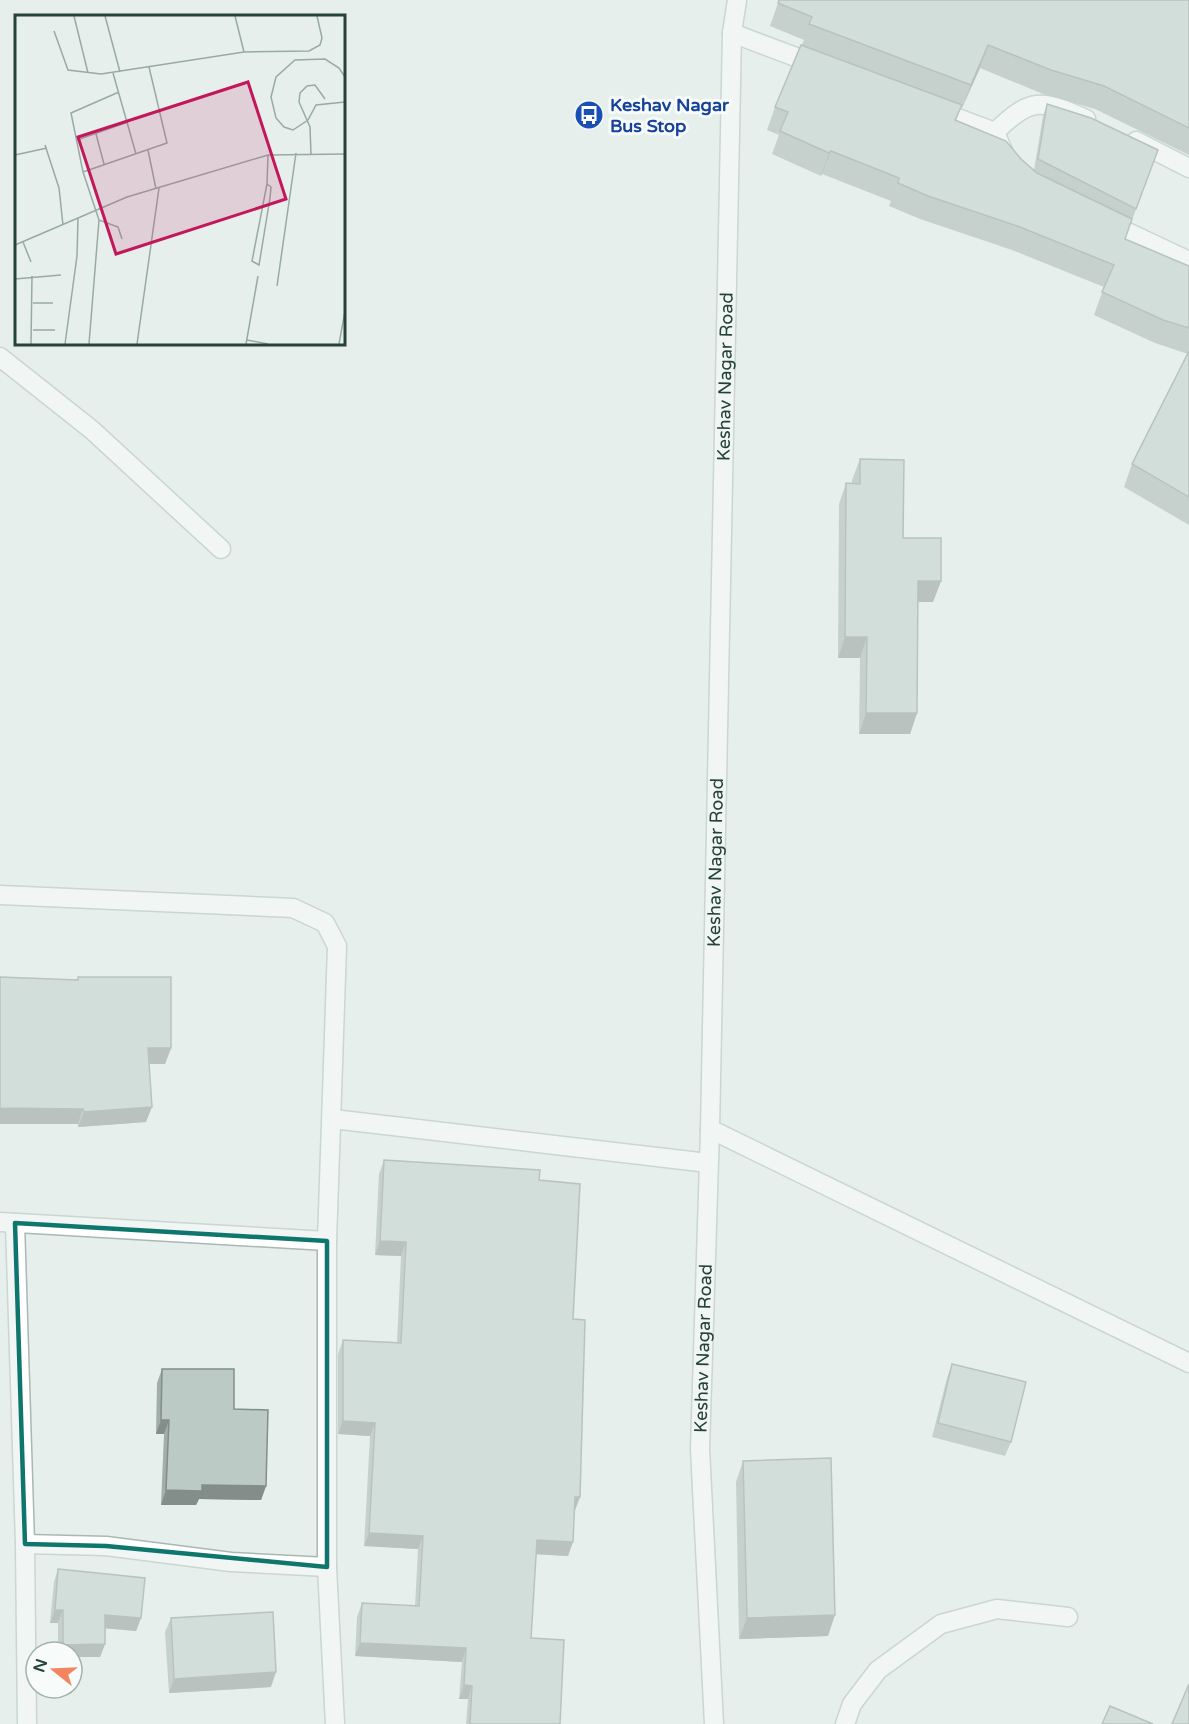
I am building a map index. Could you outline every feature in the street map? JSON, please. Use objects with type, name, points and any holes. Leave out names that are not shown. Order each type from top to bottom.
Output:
[{"type":"street","name":"Keshav Nagar Road","points":[[714,1724],[700,1449],[710,1129],[732,33],[737,0]]},
{"type":"street","points":[[732,33],[831,70]]},
{"type":"street","points":[[918,103],[995,132]]},
{"type":"street","points":[[995,132],[1014,114],[1034,104],[1056,106],[1099,125]]},
{"type":"street","points":[[995,132],[1002,153],[1016,172]]},
{"type":"street","points":[[1121,134],[1189,168]]},
{"type":"street","points":[[1094,216],[1189,261]]},
{"type":"street","points":[[0,357],[92,430],[221,549]]},
{"type":"street","points":[[0,895],[293,908],[325,923],[337,946],[333,1119],[327,1240],[327,1568],[335,1724]]},
{"type":"street","points":[[333,1119],[708,1162]]},
{"type":"street","points":[[710,1129],[1189,1363]]},
{"type":"street","points":[[27,1724],[25,1544],[8,1222],[327,1240]]},
{"type":"street","points":[[25,1544],[106,1546],[231,1562],[327,1568]]},
{"type":"street","points":[[845,1724],[852,1704],[878,1670],[941,1624],[997,1610],[1068,1617]]},
{"type":"highlighted area","points":[[15,1223],[327,1241],[327,1567],[106,1546],[25,1544]]},
{"type":"building","points":[[779,0],[1189,0],[1189,128],[1104,86],[1051,70],[988,45],[971,85],[809,24],[812,17],[778,3]]},
{"type":"building","points":[[801,45],[962,105],[955,120],[1006,141],[1037,173],[1132,219],[1125,239],[1189,266],[1189,328],[1163,320],[1102,292],[1114,265],[1020,227],[928,196],[898,183],[899,178],[831,151],[829,153],[780,131],[788,112],[775,107]]},
{"type":"building","points":[[1047,104],[1091,118],[1158,150],[1136,209],[1038,159]]},
{"type":"building","points":[[1189,351],[1189,497],[1132,464]]},
{"type":"building","points":[[860,459],[904,460],[903,538],[941,538],[941,581],[918,581],[917,713],[866,713],[867,637],[845,637],[846,483],[860,484]]},
{"type":"building","points":[[0,977],[78,980],[78,977],[171,977],[171,1048],[148,1048],[152,1107],[84,1112],[83,1109],[0,1108]]},
{"type":"building","points":[[384,1160],[540,1170],[539,1180],[580,1184],[573,1319],[585,1320],[580,1497],[575,1497],[573,1542],[537,1540],[531,1638],[564,1640],[560,1724],[470,1724],[472,1686],[464,1685],[466,1648],[360,1643],[362,1603],[419,1606],[423,1536],[369,1533],[375,1423],[343,1421],[343,1340],[401,1343],[406,1242],[380,1241]]},
{"type":"building","points":[[952,1364],[1026,1382],[1011,1442],[938,1423]]},
{"type":"building","points":[[162,1369],[234,1369],[234,1409],[268,1410],[266,1486],[202,1485],[202,1491],[166,1490],[169,1420],[161,1420]]},
{"type":"building","points":[[831,1458],[835,1615],[747,1618],[743,1461]]},
{"type":"building","points":[[58,1569],[145,1578],[141,1618],[105,1615],[105,1644],[84,1644],[84,1640],[63,1640],[63,1610],[55,1610]]},
{"type":"building","points":[[273,1612],[276,1672],[174,1679],[171,1618]]},
{"type":"building","points":[[1189,1684],[1189,1724],[1172,1724]]},
{"type":"building","points":[[1110,1706],[1153,1724],[1102,1724]]},
{"type":"place","name":"Keshav Nagar Bus Stop","points":[[589,115]]}]
